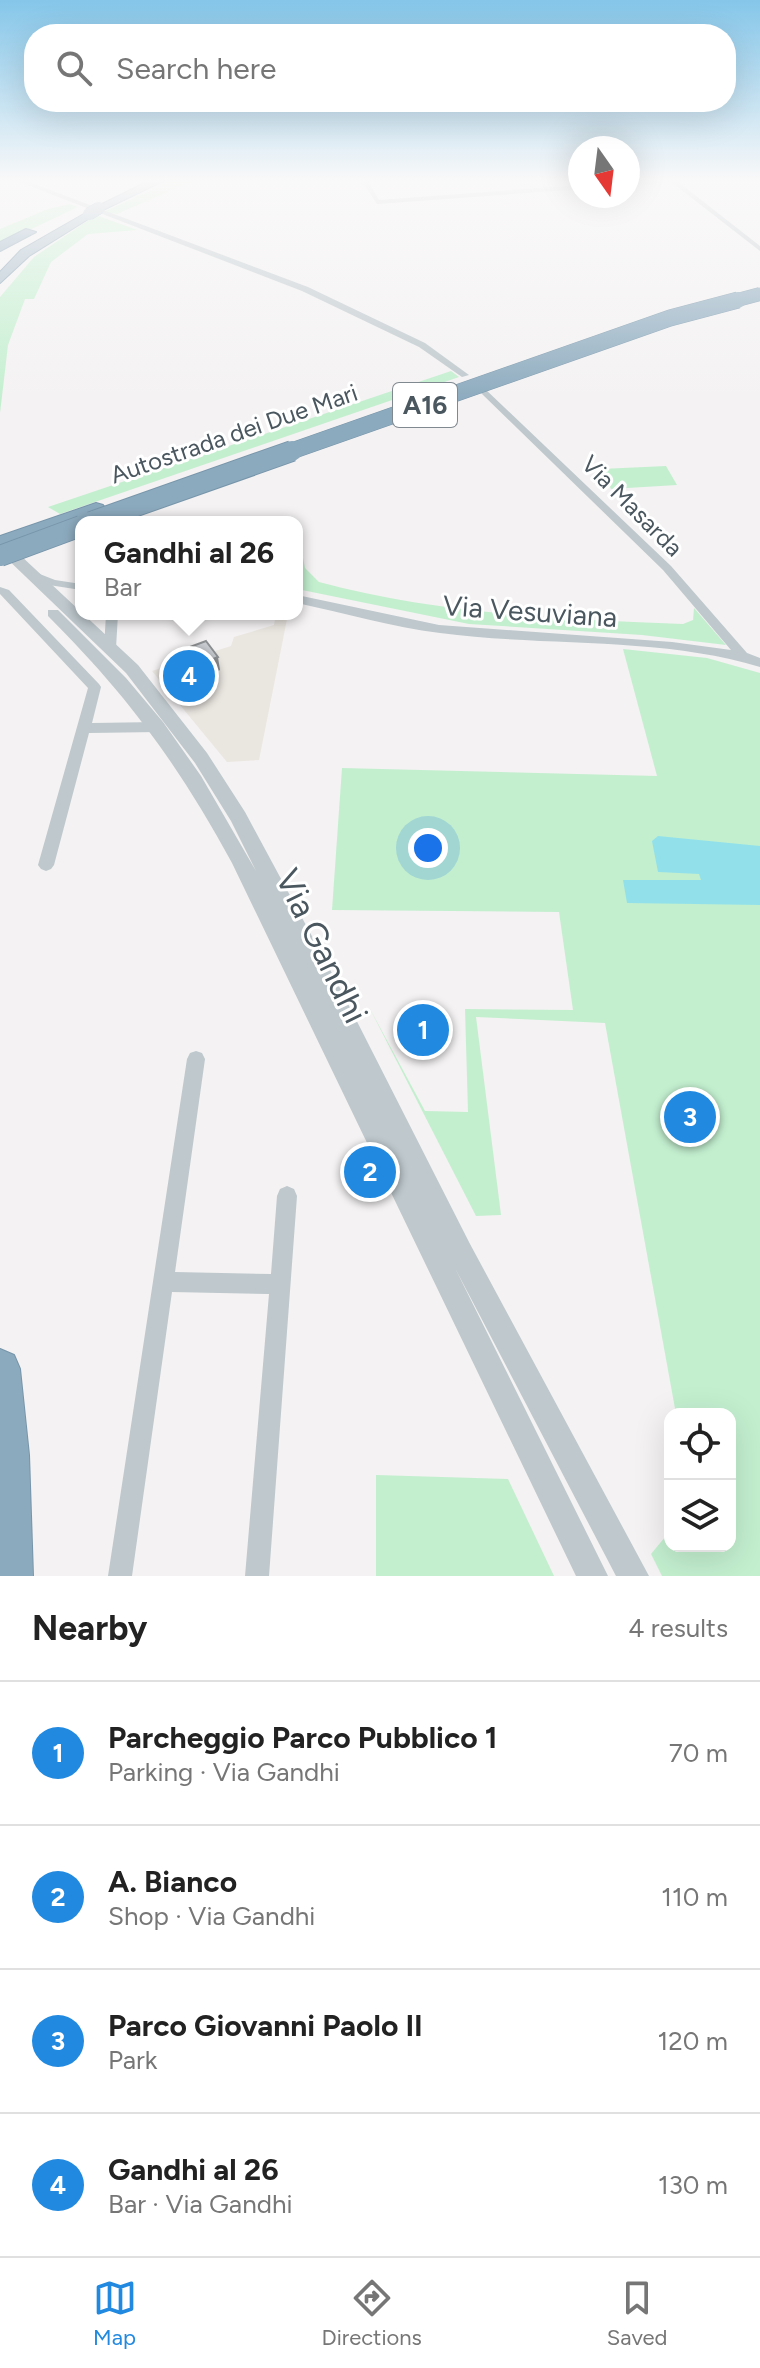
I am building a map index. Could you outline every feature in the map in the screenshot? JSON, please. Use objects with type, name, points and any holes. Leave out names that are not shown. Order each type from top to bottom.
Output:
[{"type":"highway","points":[[1,274],[23,255]]},
{"type":"highway","name":"Autostrada dei Due Mari","points":[[93,516],[661,314],[760,288]]},
{"type":"highway","name":"Autostrada dei Due Mari","points":[[93,516],[670,318],[760,294]]},
{"type":"highway","name":"Autostrada dei Due Mari","points":[[1,552],[75,523]]},
{"type":"highway","points":[[1,552],[75,528]]},
{"type":"highway","points":[[0,1369],[10,1576]]},
{"type":"street","points":[[212,255],[318,295],[422,345],[465,375]]},
{"type":"street","name":"Via Masarda","points":[[484,391],[667,568],[743,656]]},
{"type":"street","name":"Via Gandhi","points":[[1,552],[32,574],[75,617]]},
{"type":"street","name":"Via Gandhi","points":[[1,552],[158,727],[214,812],[250,877],[592,1576]]},
{"type":"street","points":[[32,574],[53,583],[75,586]]},
{"type":"street","points":[[0,590],[95,687],[46,865]]},
{"type":"street","name":"Via Vesuviana","points":[[303,600],[382,619],[449,630],[633,643],[743,656],[760,663]]},
{"type":"street","name":"Via Gandhi","points":[[79,620],[132,669],[201,758],[265,864],[461,1253],[633,1576]]},
{"type":"street","points":[[110,648],[112,620]]},
{"type":"street","points":[[83,728],[158,727]]},
{"type":"street","points":[[120,1576],[196,1059]]},
{"type":"street","points":[[257,1576],[287,1196]]},
{"type":"street","points":[[163,1282],[280,1284]]},
{"type":"shaded area","points":[[275,620],[287,620],[259,760],[227,762],[152,671],[231,646],[234,637],[274,625]]},
{"type":"green space","points":[[61,255],[51,262],[34,299],[25,299],[8,345],[0,413],[0,297],[34,257]]},
{"type":"green space","points":[[451,371],[459,377],[60,514],[48,507]]},
{"type":"green space","points":[[666,466],[677,485],[611,489],[601,469]]},
{"type":"green space","points":[[303,558],[305,568],[319,582],[454,608],[545,617],[683,624],[693,620],[694,608],[726,645],[642,635],[469,624],[303,590]]},
{"type":"green space","points":[[623,649],[707,658],[760,673],[760,1576],[662,1576],[651,1554],[664,1538],[664,1552],[736,1552],[736,1408],[675,1408],[605,1023],[476,1017],[501,1215],[476,1216],[369,1007],[425,1111],[468,1112],[465,1009],[573,1010],[559,912],[332,910],[342,768],[657,776]]},
{"type":"green space","points":[[376,1475],[508,1479],[554,1576],[376,1576]]},
{"type":"water","points":[[658,836],[760,846],[760,905],[627,903],[623,880],[701,880],[699,874],[658,872],[652,841]]},
{"type":"building","points":[[206,641],[218,657],[169,675],[164,668],[171,654]]},
{"type":"place","name":"Gandhi al 26","points":[[189,676]]},
{"type":"place","name":"Parcheggio Parco Pubblico 1","points":[[423,1030]]},
{"type":"place","name":"Parco Giovanni Paolo II","points":[[690,1117]]},
{"type":"place","name":"A. Bianco","points":[[370,1172]]}]
